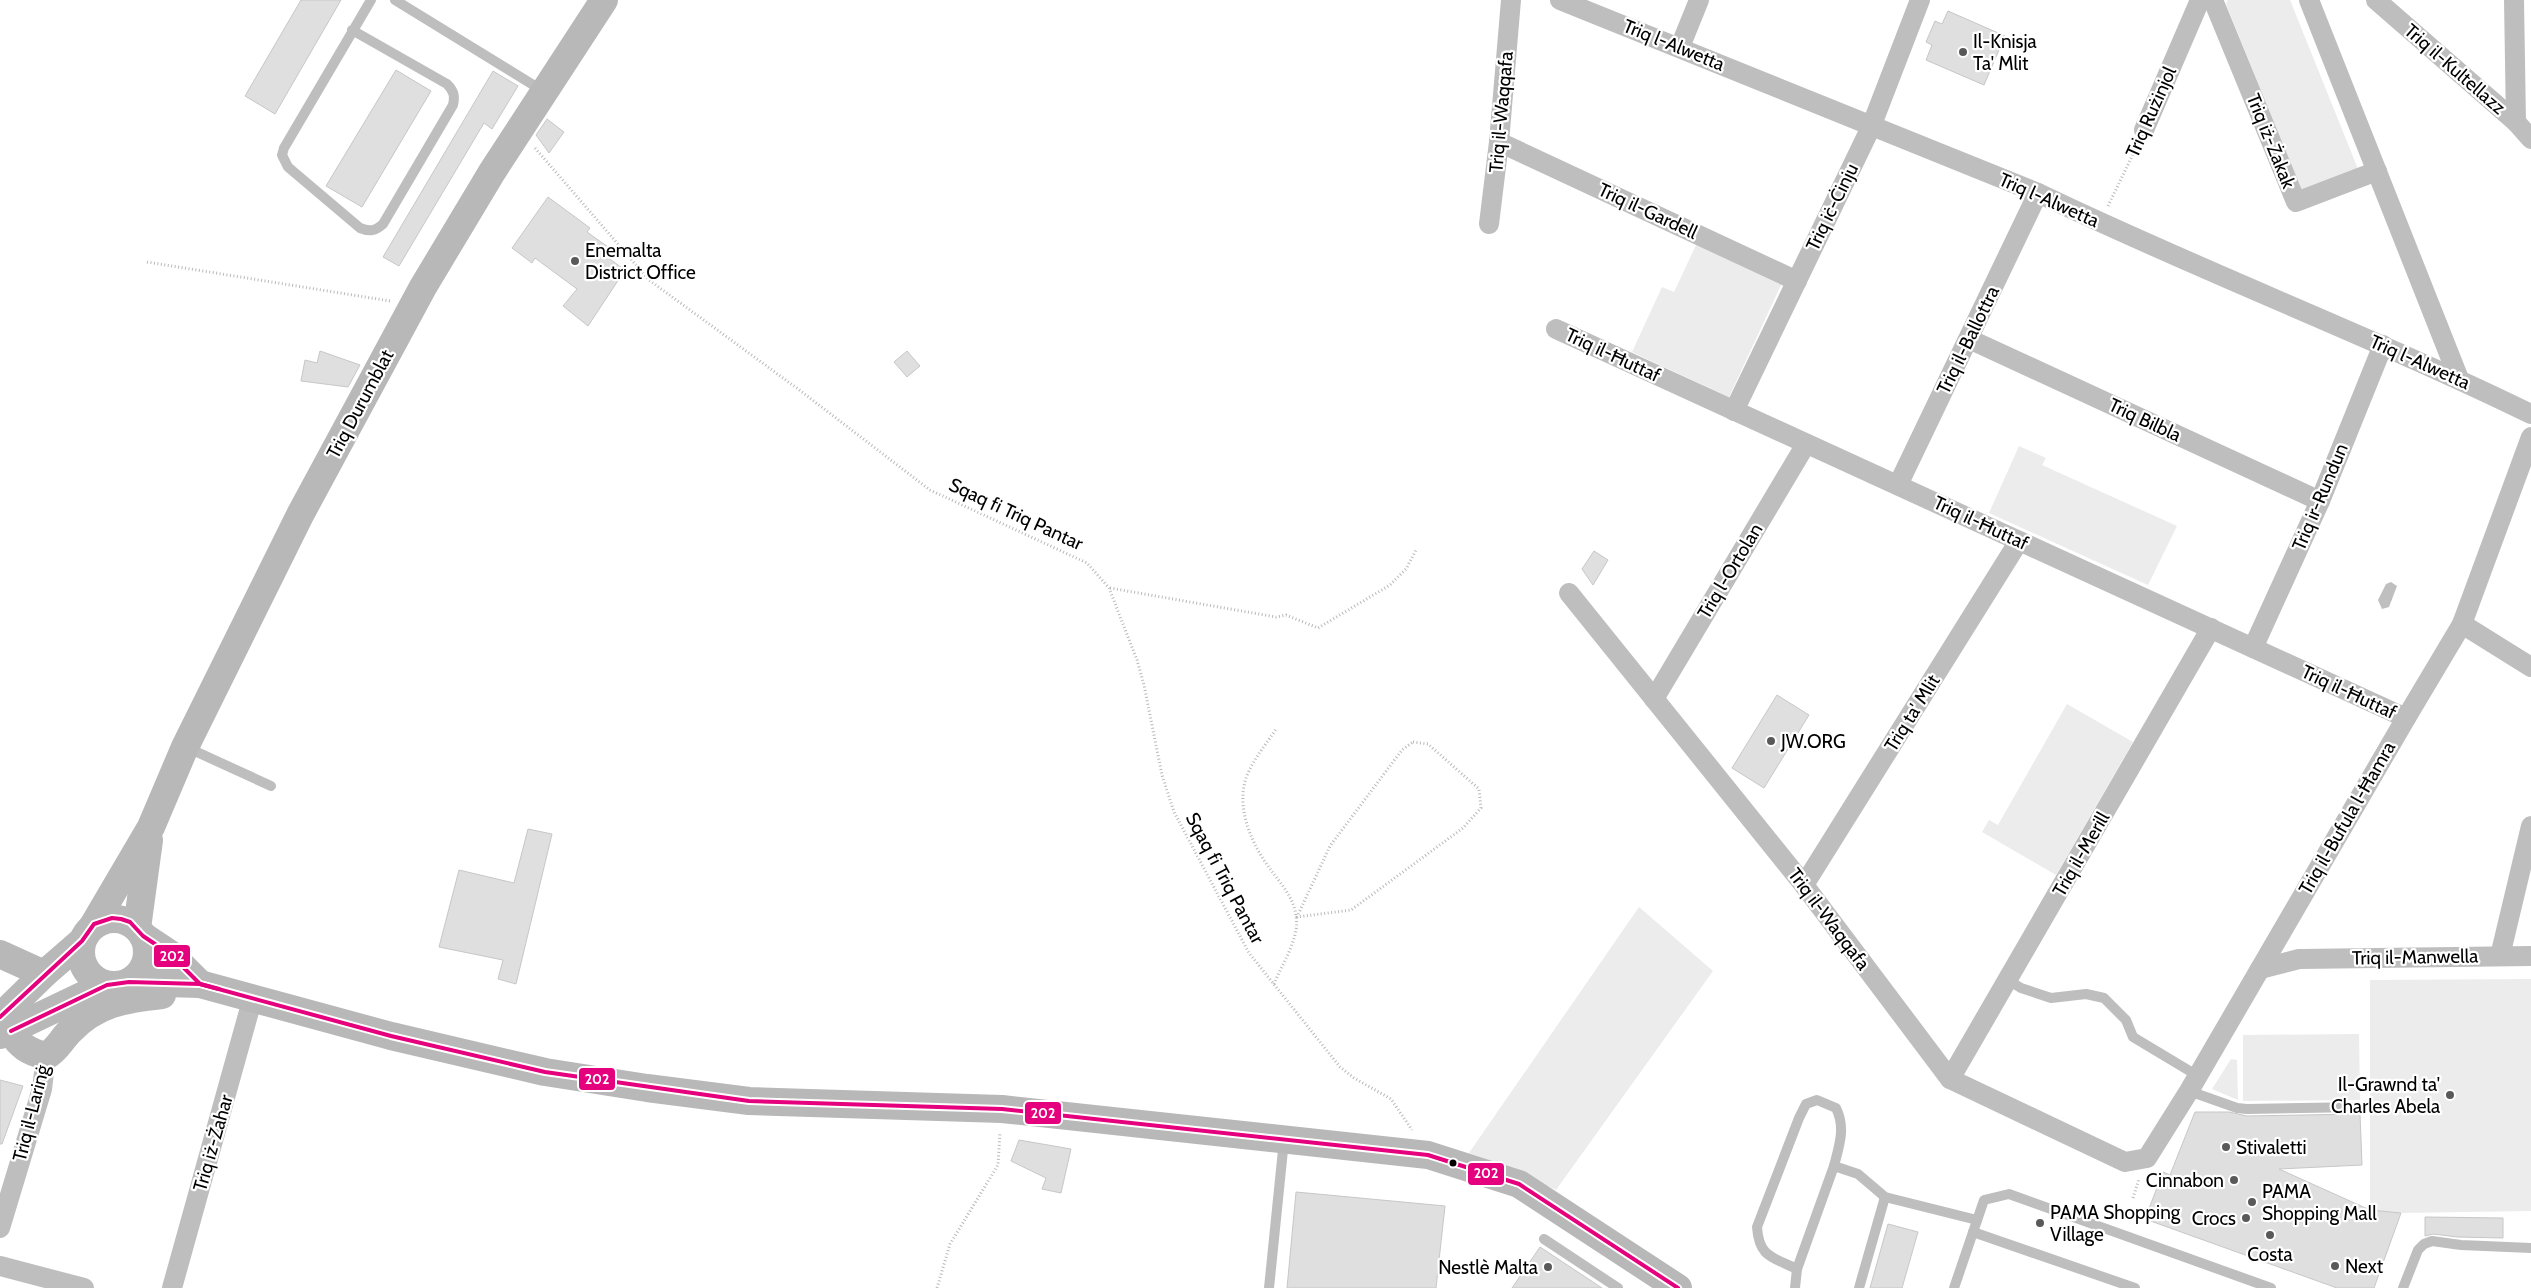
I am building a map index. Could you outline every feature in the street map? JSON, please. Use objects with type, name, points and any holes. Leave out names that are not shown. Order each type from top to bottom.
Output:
[{"type":"main road","name":"Triq Durumblat","points":[[88,932],[151,827],[185,747],[300,515],[413,305],[520,130],[604,0]]},
{"type":"main road","name":"Triq Durumblat","points":[[140,932],[151,827]]},
{"type":"main road","points":[[4,1028],[44,974],[88,932],[112,918],[121,918],[211,987]]},
{"type":"main road","points":[[88,932],[80,952],[85,968],[96,980],[118,983],[211,987],[391,1036],[545,1072],[749,1101],[1002,1109],[1428,1155],[1519,1184],[1678,1288]]},
{"type":"main road","points":[[4,1028],[118,983],[144,965],[147,954],[140,932]]},
{"type":"main road","points":[[0,954],[44,974]]},
{"type":"main road","points":[[4,1028],[18,1043],[34,1053],[46,1056],[54,1052],[68,1032],[89,1013],[110,1004],[211,987]]},
{"type":"street","name":"Triq il-Waqqafa","points":[[1489,224],[1499,142],[1511,0]]},
{"type":"street","name":"Triq l-Alwetta","points":[[1560,0],[2038,193],[2100,223],[2384,345],[2531,414]]},
{"type":"street","points":[[1680,47],[1699,0]]},
{"type":"street","name":"Triq iċ-Ċinju","points":[[1734,411],[1871,127],[1920,0]]},
{"type":"street","name":"Triq Rużinjol","points":[[2144,130],[2200,0]]},
{"type":"street","name":"Triq iż-Żakak","points":[[2213,0],[2296,202],[2377,171]]},
{"type":"street","points":[[2309,0],[2459,379]]},
{"type":"street","name":"Triq il-Kultellazz","points":[[2376,0],[2516,122],[2531,139]]},
{"type":"street","points":[[2514,0],[2516,122]]},
{"type":"street","name":"Triq il-Gardell","points":[[1499,142],[1797,281]]},
{"type":"street","name":"Triq il-Ballottra","points":[[1898,485],[2038,193]]},
{"type":"street","name":"Triq il-Ħuttaf","points":[[1556,329],[2406,718]]},
{"type":"street","name":"Triq Bilbla","points":[[1969,339],[2320,501]]},
{"type":"street","name":"Triq ir-Rundun","points":[[2253,648],[2320,501],[2384,345]]},
{"type":"street","name":"Triq il-Bufula l-Ħamra","points":[[2147,1158],[2193,1084],[2462,624],[2531,437]]},
{"type":"street","name":"Triq l-Ortolan","points":[[1654,699],[1806,444]]},
{"type":"street","name":"Triq ta' Mlit","points":[[1804,884],[2019,541]]},
{"type":"street","name":"Triq il-Waqqafa","points":[[1569,593],[1804,884],[1950,1079],[2125,1162],[2147,1158]]},
{"type":"street","points":[[2462,624],[2531,667]]},
{"type":"street","name":"Triq il-Merill","points":[[1950,1079],[2211,628]]},
{"type":"street","points":[[2500,956],[2531,826]]},
{"type":"street","points":[[2283,928],[2299,959]]},
{"type":"street","name":"Triq il-Manwella","points":[[2260,969],[2299,959],[2531,956]]},
{"type":"street","name":"Triq iż-Żahar","points":[[172,1288],[253,997]]},
{"type":"street","name":"Triq il-Larinġ","points":[[0,1228],[42,1089],[46,1056]]},
{"type":"street","points":[[0,1266],[84,1288]]},
{"type":"lane","points":[[352,30],[447,84],[453,90],[455,97],[453,105],[382,224],[376,230],[368,231],[360,228],[288,168],[282,155],[352,30],[371,0]]},
{"type":"lane","points":[[395,0],[544,92]]},
{"type":"lane","points":[[185,747],[271,786]]},
{"type":"lane","points":[[2008,980],[2021,988],[2051,998],[2086,994],[2104,998],[2126,1020],[2133,1038],[2193,1084],[2237,1108],[2360,1107]]},
{"type":"lane","points":[[1795,1288],[1797,1269],[1834,1166],[1842,1130],[1842,1119],[1836,1108],[1817,1100],[1806,1104],[1799,1118],[1756,1227],[1758,1242],[1764,1253],[1797,1269]]},
{"type":"lane","points":[[1269,1288],[1284,1140]]},
{"type":"lane","points":[[1834,1166],[1858,1174],[1885,1197],[1977,1220]]},
{"type":"lane","points":[[1954,1288],[1984,1200],[2009,1194],[2271,1288]]},
{"type":"lane","points":[[1859,1288],[1885,1197]]},
{"type":"lane","points":[[1973,1232],[2135,1288]]},
{"type":"lane","points":[[1544,1239],[1618,1288]]},
{"type":"lane","points":[[2403,1288],[2418,1250],[2424,1244],[2432,1241],[2531,1248]]},
{"type":"path","name":"Sqaq fi Triq Pantar","points":[[520,130],[649,280],[798,389],[930,490],[1087,563],[1109,588],[1144,685],[1162,775],[1174,812],[1249,953],[1340,1066],[1354,1078],[1391,1098],[1428,1155]]},
{"type":"path","name":"Triq Rużinjol","points":[[2100,223],[2144,130]]},
{"type":"path","points":[[147,262],[413,305]]},
{"type":"path","points":[[1109,588],[1276,617],[1286,615],[1318,628],[1390,585],[1406,569],[1416,550]]},
{"type":"path","points":[[1274,984],[1296,932],[1297,917],[1293,903],[1256,848],[1248,828],[1244,807],[1244,787],[1249,771],[1276,729]]},
{"type":"path","points":[[1413,742],[1428,744],[1479,790],[1481,808],[1463,828],[1351,910],[1297,917],[1330,846],[1402,750],[1413,742]]},
{"type":"path","points":[[937,1288],[950,1244],[998,1165],[1002,1109]]},
{"type":"shaded area","points":[[2228,0],[2290,0],[2358,169],[2302,191],[2226,4]]},
{"type":"shaded area","points":[[1697,243],[1782,283],[1729,397],[1632,352],[1662,287],[1674,292]]},
{"type":"shaded area","points":[[2019,446],[2046,458],[2042,465],[2177,526],[2148,585],[1989,513]]},
{"type":"shaded area","points":[[2391,582],[2397,586],[2389,607],[2382,609],[2378,600],[2386,584]]},
{"type":"shaded area","points":[[2067,704],[2133,742],[2056,875],[1982,832],[1989,820],[1998,825]]},
{"type":"shaded area","points":[[1639,907],[1713,971],[1556,1190],[1504,1165],[1469,1153]]},
{"type":"shaded area","name":"Il-Grawnd ta' Charles Abela","points":[[2531,979],[2531,1211],[2401,1213],[2370,1210],[2370,980]]},
{"type":"shaded area","points":[[2359,1034],[2360,1100],[2243,1101],[2243,1035]]},
{"type":"shaded area","points":[[2231,1059],[2237,1060],[2238,1100],[2212,1089]]},
{"type":"building","points":[[301,0],[341,0],[275,114],[245,96]]},
{"type":"building","name":"Il-Knisja Ta' Mlit","points":[[1948,11],[2005,36],[1984,85],[1926,60],[1932,45],[1926,42],[1935,21],[1942,24]]},
{"type":"building","points":[[396,70],[431,91],[362,207],[326,186]]},
{"type":"building","points":[[493,71],[518,86],[492,129],[484,123],[399,266],[383,257]]},
{"type":"building","points":[[547,119],[564,132],[549,153],[536,135]]},
{"type":"building","name":"Enemalta District Office","points":[[548,197],[590,228],[587,232],[608,247],[603,254],[625,270],[588,326],[563,306],[577,289],[535,258],[532,263],[512,248]]},
{"type":"building","points":[[320,351],[360,365],[348,387],[301,381],[305,360],[317,363]]},
{"type":"building","points":[[907,351],[920,366],[907,377],[894,362]]},
{"type":"building","points":[[1594,551],[1608,560],[1593,585],[1582,569]]},
{"type":"building","name":"JW.ORG","points":[[1777,695],[1809,715],[1764,788],[1732,768]]},
{"type":"building","points":[[528,829],[552,834],[516,984],[498,979],[503,960],[439,947],[459,870],[514,883]]},
{"type":"building","points":[[0,1080],[23,1086],[2,1144],[0,1144]]},
{"type":"building","name":"PAMA Shopping Mall","points":[[2195,1112],[2229,1112],[2247,1116],[2360,1114],[2362,1165],[2279,1169],[2370,1210],[2401,1213],[2374,1288],[2337,1288],[2145,1219],[2163,1172],[2170,1175]]},
{"type":"building","points":[[1019,1140],[1071,1149],[1061,1193],[1042,1189],[1046,1178],[1011,1161]]},
{"type":"building","points":[[1296,1192],[1445,1206],[1436,1288],[1287,1288]]},
{"type":"building","points":[[2425,1217],[2503,1218],[2503,1238],[2457,1237],[2433,1234],[2425,1236]]},
{"type":"building","points":[[1888,1224],[1918,1232],[1902,1288],[1870,1288]]},
{"type":"building","name":"Nestlè Malta","points":[[1540,1247],[1602,1288],[1512,1288]]},
{"type":"transit line","name":"202","points":[[0,1017],[82,941],[94,924],[112,918],[121,919],[130,922],[143,936],[170,954],[200,984],[391,1036],[545,1072],[749,1101],[1002,1109],[1428,1155],[1519,1184],[1678,1288]]},
{"type":"transit line","name":"202","points":[[11,1031],[107,985],[129,982],[200,984],[219,989]]},
{"type":"place","name":"Il-Knisja Ta' Mlit","points":[[1963,52]]},
{"type":"place","name":"Enemalta District Office","points":[[575,261]]},
{"type":"place","name":"JW.ORG","points":[[1771,741]]},
{"type":"place","name":"Il-Grawnd ta' Charles Abela","points":[[2450,1095]]},
{"type":"place","name":"Stivaletti","points":[[2226,1147]]},
{"type":"place","name":"Cinnabon","points":[[2234,1180]]},
{"type":"place","name":"PAMA Shopping Mall","points":[[2252,1202]]},
{"type":"place","name":"Crocs","points":[[2246,1218]]},
{"type":"place","name":"PAMA Shopping Village","points":[[2040,1223]]},
{"type":"place","name":"Costa","points":[[2270,1235]]},
{"type":"place","name":"Next","points":[[2335,1266]]},
{"type":"place","name":"Nestlè Malta","points":[[1548,1267]]}]
